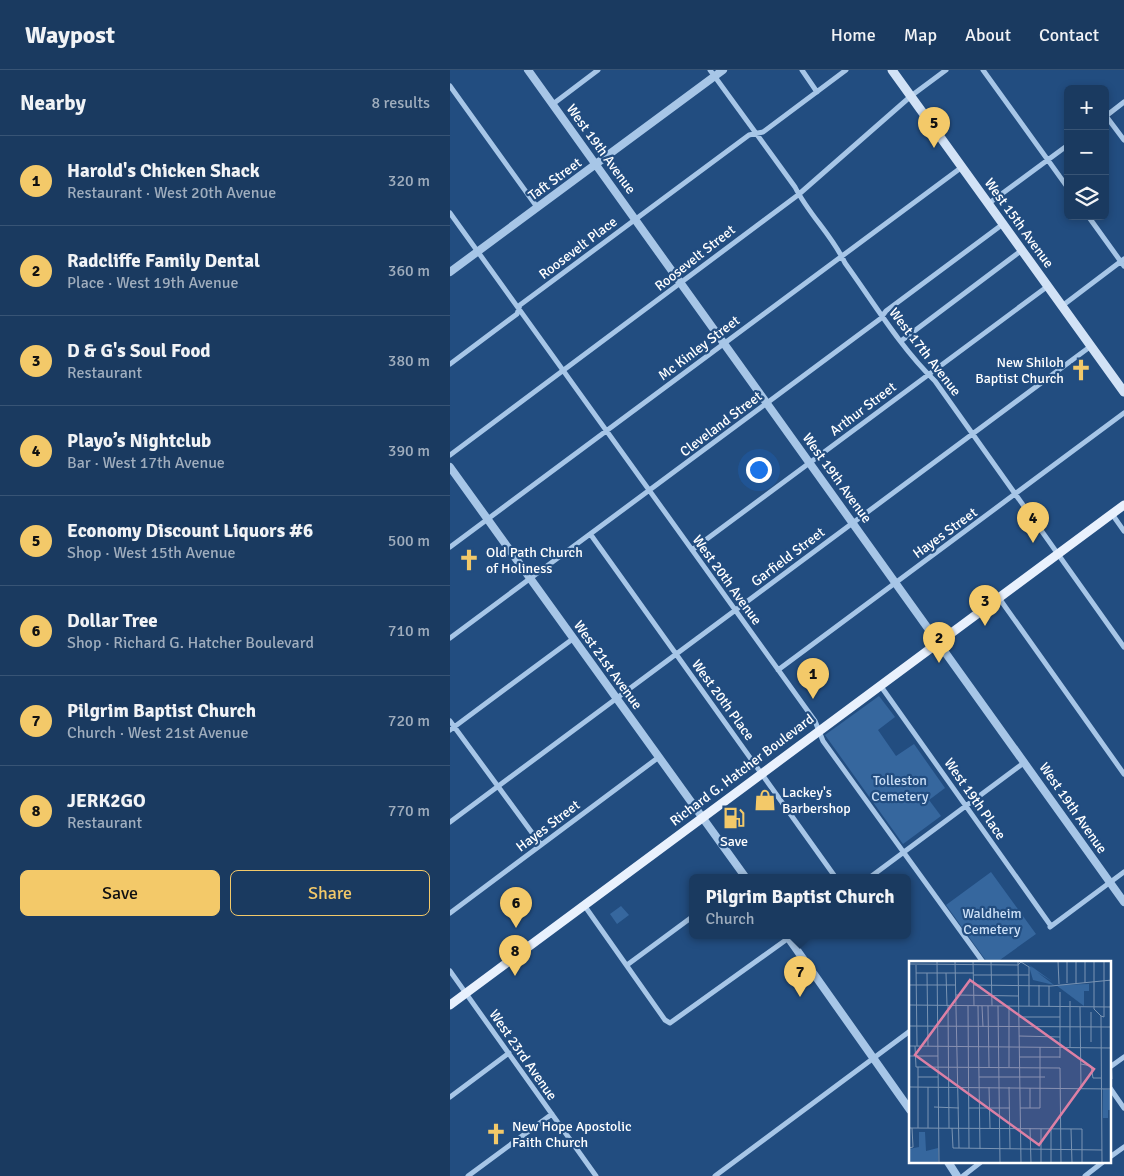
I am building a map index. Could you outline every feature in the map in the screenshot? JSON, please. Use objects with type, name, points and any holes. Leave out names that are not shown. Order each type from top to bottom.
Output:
[{"type":"main road","name":"West 15th Avenue","points":[[892,70],[1124,392]]},
{"type":"main road","name":"Richard G. Hatcher Boulevard","points":[[450,1005],[1124,505]]},
{"type":"street","name":"West 19th Avenue","points":[[528,70],[940,642],[1124,902]]},
{"type":"street","points":[[553,104],[598,70]]},
{"type":"street","name":"Taft Street","points":[[450,272],[596,164],[712,73],[723,70]]},
{"type":"street","points":[[802,70],[817,92]]},
{"type":"street","name":"Roosevelt Place","points":[[450,364],[517,314],[520,305],[749,135],[763,132],[846,70]]},
{"type":"street","name":"Roosevelt Street","points":[[450,455],[798,194],[911,96],[946,70]]},
{"type":"street","points":[[982,70],[1064,182]]},
{"type":"street","name":"West 17th Avenue","points":[[712,73],[901,342],[929,375],[1124,647]]},
{"type":"street","points":[[450,86],[537,207]]},
{"type":"street","points":[[1109,114],[1124,102]]},
{"type":"street","points":[[1109,120],[1124,140]]},
{"type":"street","points":[[988,204],[1064,148]]},
{"type":"street","name":"Mc Kinley Street","points":[[450,546],[962,167]]},
{"type":"street","name":"West 20th Avenue","points":[[450,213],[815,721],[823,741],[982,961]]},
{"type":"street","points":[[1062,306],[1123,262],[1091,220]]},
{"type":"street","name":"Cleveland Street","points":[[450,638],[768,403],[1003,224]]},
{"type":"street","points":[[901,342],[1022,250]]},
{"type":"street","name":"Arthur Street","points":[[692,550],[1048,286]]},
{"type":"street","name":"Garfield Street","points":[[450,822],[1091,346]]},
{"type":"street","name":"Hayes Street","points":[[778,670],[1124,413]]},
{"type":"street","name":"West 21st Avenue","points":[[450,467],[742,874]]},
{"type":"street","points":[[1112,514],[1124,531]]},
{"type":"street","name":"West 20th Place","points":[[591,535],[833,874]]},
{"type":"street","points":[[999,598],[1124,774]]},
{"type":"street","points":[[452,729],[574,638]]},
{"type":"street","name":"West 19th Place","points":[[880,686],[966,805],[1050,927],[1110,882]]},
{"type":"street","points":[[450,721],[452,729],[498,786],[541,845]]},
{"type":"street","name":"Hayes Street","points":[[450,913],[660,757]]},
{"type":"street","points":[[874,874],[1025,762]]},
{"type":"street","points":[[1110,882],[1124,872]]},
{"type":"street","points":[[584,905],[665,1020],[670,1023],[785,939]]},
{"type":"street","points":[[627,965],[689,919]]},
{"type":"street","points":[[791,939],[909,1109]]},
{"type":"street","name":"West 23rd Avenue","points":[[450,971],[594,1175]]},
{"type":"street","points":[[715,1176],[909,1032]]},
{"type":"street","points":[[450,1097],[509,1053]]},
{"type":"street","points":[[1112,1066],[1124,1057]]},
{"type":"street","points":[[1112,1091],[1124,1108]]},
{"type":"street","points":[[468,1176],[552,1114]]},
{"type":"street","points":[[1112,1156],[1124,1147]]},
{"type":"street","points":[[949,1164],[957,1176]]},
{"type":"street","points":[[963,1176],[978,1164]]},
{"type":"street","points":[[1085,1176],[1100,1164]]},
{"type":"green space","name":"Tolleston Cemetery","points":[[879,696],[895,717],[878,730],[896,756],[914,744],[945,788],[929,800],[941,816],[903,844],[825,735]]},
{"type":"green space","name":"Waldheim Cemetery","points":[[991,872],[1036,934],[998,961],[986,961],[946,905]]},
{"type":"green space","points":[[621,906],[629,915],[617,924],[610,914]]},
{"type":"place","name":"Economy Discount Liquors #6","points":[[934,148]]},
{"type":"place","name":"New Shiloh Baptist Church","points":[[1081,370]]},
{"type":"place","name":"Playo’s Nightclub","points":[[1033,543]]},
{"type":"place","name":"Old Path Church of Holiness","points":[[469,560]]},
{"type":"place","name":"D & G's Soul Food","points":[[985,626]]},
{"type":"place","name":"Radcliffe Family Dental","points":[[939,663]]},
{"type":"place","name":"Harold's Chicken Shack","points":[[813,699]]},
{"type":"place","name":"Lackey's Barbershop","points":[[765,800]]},
{"type":"place","name":"Save","points":[[734,818]]},
{"type":"place","name":"Dollar Tree","points":[[516,928]]},
{"type":"place","name":"JERK2GO","points":[[515,976]]},
{"type":"place","name":"Pilgrim Baptist Church","points":[[800,997]]},
{"type":"place","name":"New Hope Apostolic Faith Church","points":[[496,1134]]}]
